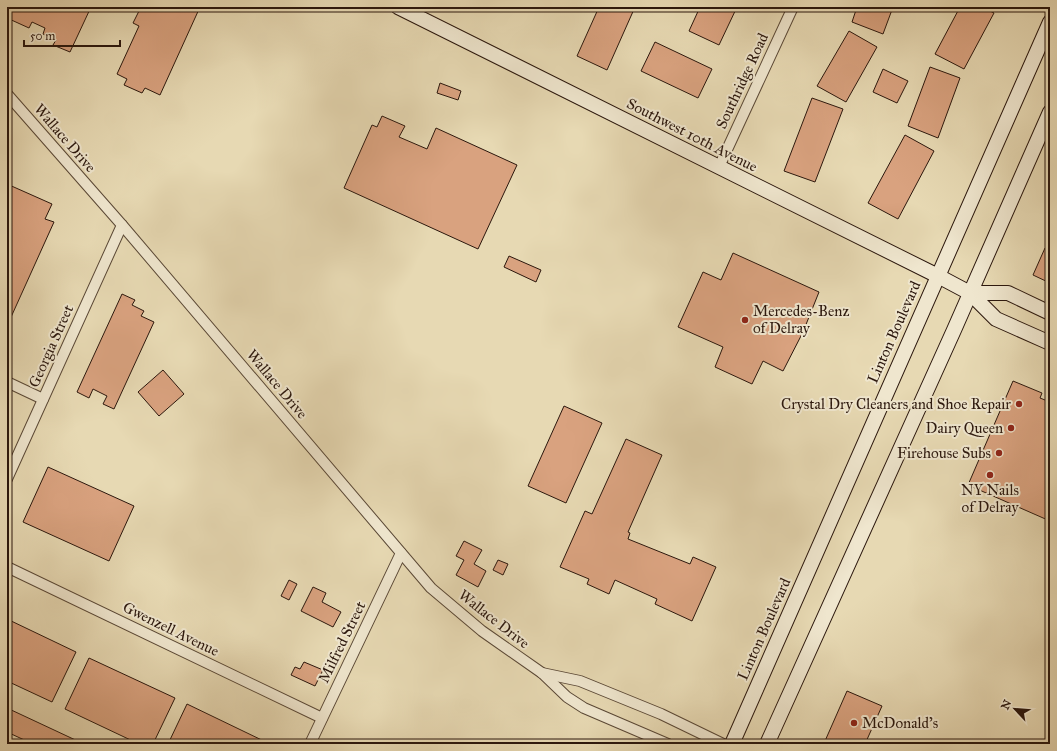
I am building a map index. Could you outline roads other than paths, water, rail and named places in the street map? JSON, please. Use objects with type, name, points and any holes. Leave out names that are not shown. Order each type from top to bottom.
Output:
[{"type":"main road","name":"Southwest 10th Avenue","points":[[398,7],[938,276],[970,293],[996,319],[1050,343]]},
{"type":"main road","name":"Linton Boulevard","points":[[732,744],[1050,22]]},
{"type":"main road","points":[[767,744],[1050,112]]},
{"type":"main road","name":"Southwest 10th Avenue","points":[[970,293],[1008,293],[1050,313]]},
{"type":"street","name":"Southridge Road","points":[[719,167],[793,7]]},
{"type":"street","name":"Wallace Drive","points":[[7,94],[122,225],[431,588],[496,642],[542,673],[567,697],[584,708],[668,744]]},
{"type":"street","name":"Georgia Street","points":[[7,479],[122,225]]},
{"type":"street","points":[[7,382],[43,399]]},
{"type":"street","name":"Milfred Street","points":[[310,744],[401,553]]},
{"type":"street","name":"Gwenzell Avenue","points":[[7,567],[322,718]]},
{"type":"street","name":"Wallace Drive","points":[[542,673],[586,684],[661,714],[723,744]]},
{"type":"place","name":"Mercedes-Benz of Delray","points":[[745,320]]},
{"type":"place","name":"Crystal Dry Cleaners and Shoe Repair","points":[[1019,404]]},
{"type":"place","name":"Dairy Queen","points":[[1011,428]]},
{"type":"place","name":"Firehouse Subs","points":[[999,453]]},
{"type":"place","name":"NY Nails of Delray","points":[[990,475]]},
{"type":"place","name":"McDonald's","points":[[854,723]]}]
